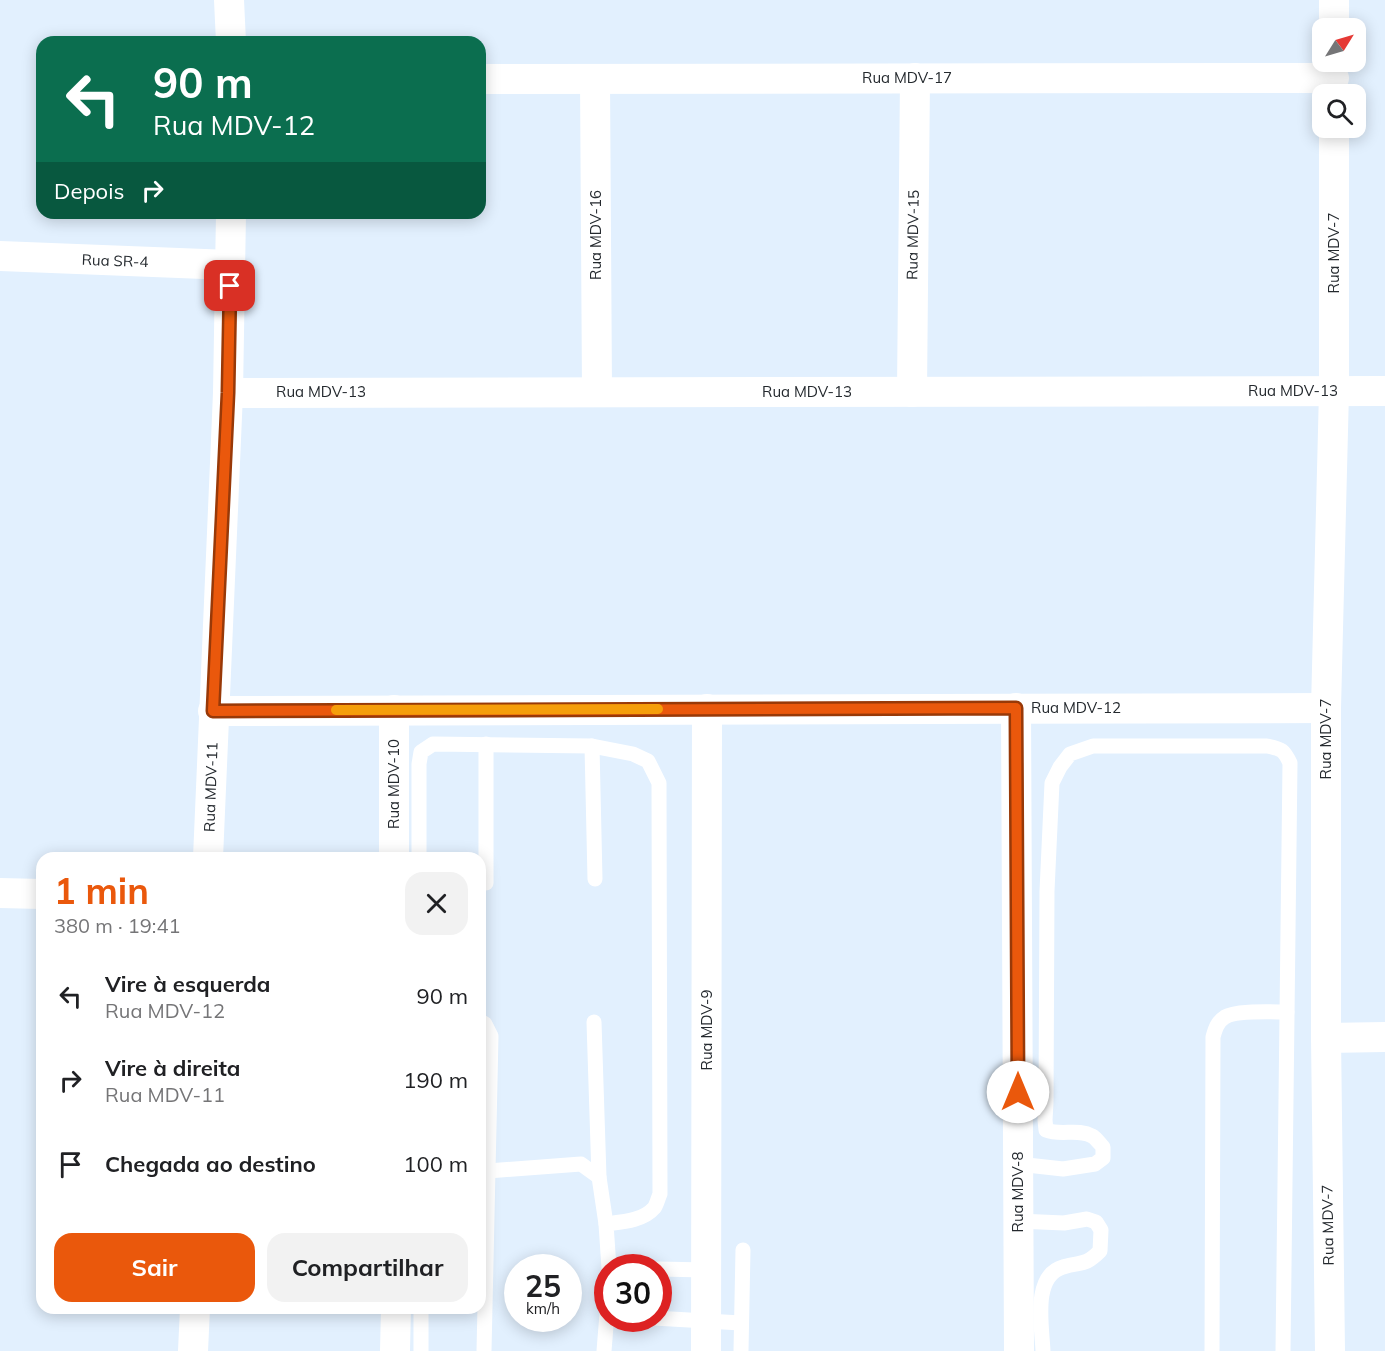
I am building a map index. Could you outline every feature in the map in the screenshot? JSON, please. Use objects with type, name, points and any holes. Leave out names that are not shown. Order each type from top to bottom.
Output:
[{"type":"street","points":[[229,0],[231,36]]},
{"type":"street","points":[[1334,0],[1334,18]]},
{"type":"street","name":"Rua MDV-15","points":[[912,392],[915,78]]},
{"type":"street","name":"Rua MDV-17","points":[[486,79],[1334,78]]},
{"type":"street","name":"Rua MDV-16","points":[[595,79],[597,392]]},
{"type":"street","name":"Rua MDV-7","points":[[1330,1351],[1326,1038],[1326,708],[1334,391],[1334,138]]},
{"type":"street","name":"Rua MDV-11","points":[[208,852],[228,393],[231,219]]},
{"type":"street","name":"Rua SR-4","points":[[0,256],[230,265]]},
{"type":"street","name":"Rua MDV-13","points":[[228,393],[1385,391]]},
{"type":"street","name":"Rua MDV-8","points":[[1016,708],[1019,1351]]},
{"type":"street","name":"Rua MDV-12","points":[[213,711],[1326,708]]},
{"type":"street","name":"Rua MDV-9","points":[[706,1351],[707,709]]},
{"type":"street","name":"Rua MDV-10","points":[[394,710],[394,852]]},
{"type":"street","points":[[0,893],[36,894]]},
{"type":"street","points":[[1326,1038],[1385,1037]]},
{"type":"street","points":[[194,1351],[195,1314]]},
{"type":"street","points":[[395,1351],[396,1314]]},
{"type":"lane","points":[[419,852],[418,764],[421,752],[433,744],[592,746],[633,754],[648,761],[659,783],[660,1194],[655,1207],[645,1215],[606,1224]]},
{"type":"lane","points":[[486,744],[486,883]]},
{"type":"lane","points":[[592,746],[595,879]]},
{"type":"lane","points":[[1018,1164],[1064,1169],[1095,1164],[1103,1158],[1103,1147],[1093,1137],[1080,1132],[1053,1133],[1046,1130],[1044,1120],[1047,1092],[1047,891],[1052,783],[1060,767],[1070,754],[1093,746],[1267,746],[1281,749],[1290,763],[1283,1351]]},
{"type":"lane","points":[[1212,1351],[1213,1038],[1217,1025],[1224,1017],[1233,1013],[1287,1012]]},
{"type":"lane","points":[[594,1022],[599,1177],[608,1254]]},
{"type":"lane","points":[[486,1026],[491,1036],[486,1261]]},
{"type":"lane","points":[[488,1171],[581,1164],[599,1177]]},
{"type":"lane","points":[[1018,1221],[1064,1223],[1087,1219],[1096,1222],[1101,1230],[1100,1251],[1092,1259],[1081,1264],[1062,1267],[1049,1275],[1043,1287],[1043,1351]]},
{"type":"lane","points":[[741,1351],[743,1250]]},
{"type":"lane","points":[[672,1269],[707,1270]]},
{"type":"lane","points":[[421,1314],[421,1351]]},
{"type":"lane","points":[[484,1351],[485,1314]]},
{"type":"lane","points":[[672,1319],[741,1323]]},
{"type":"lane","points":[[607,1332],[608,1350]]},
{"type":"slow traffic","points":[[336,710],[658,709]]},
{"type":"route","points":[[230,286],[228,393],[213,711],[1016,708],[1018,1092]]}]
